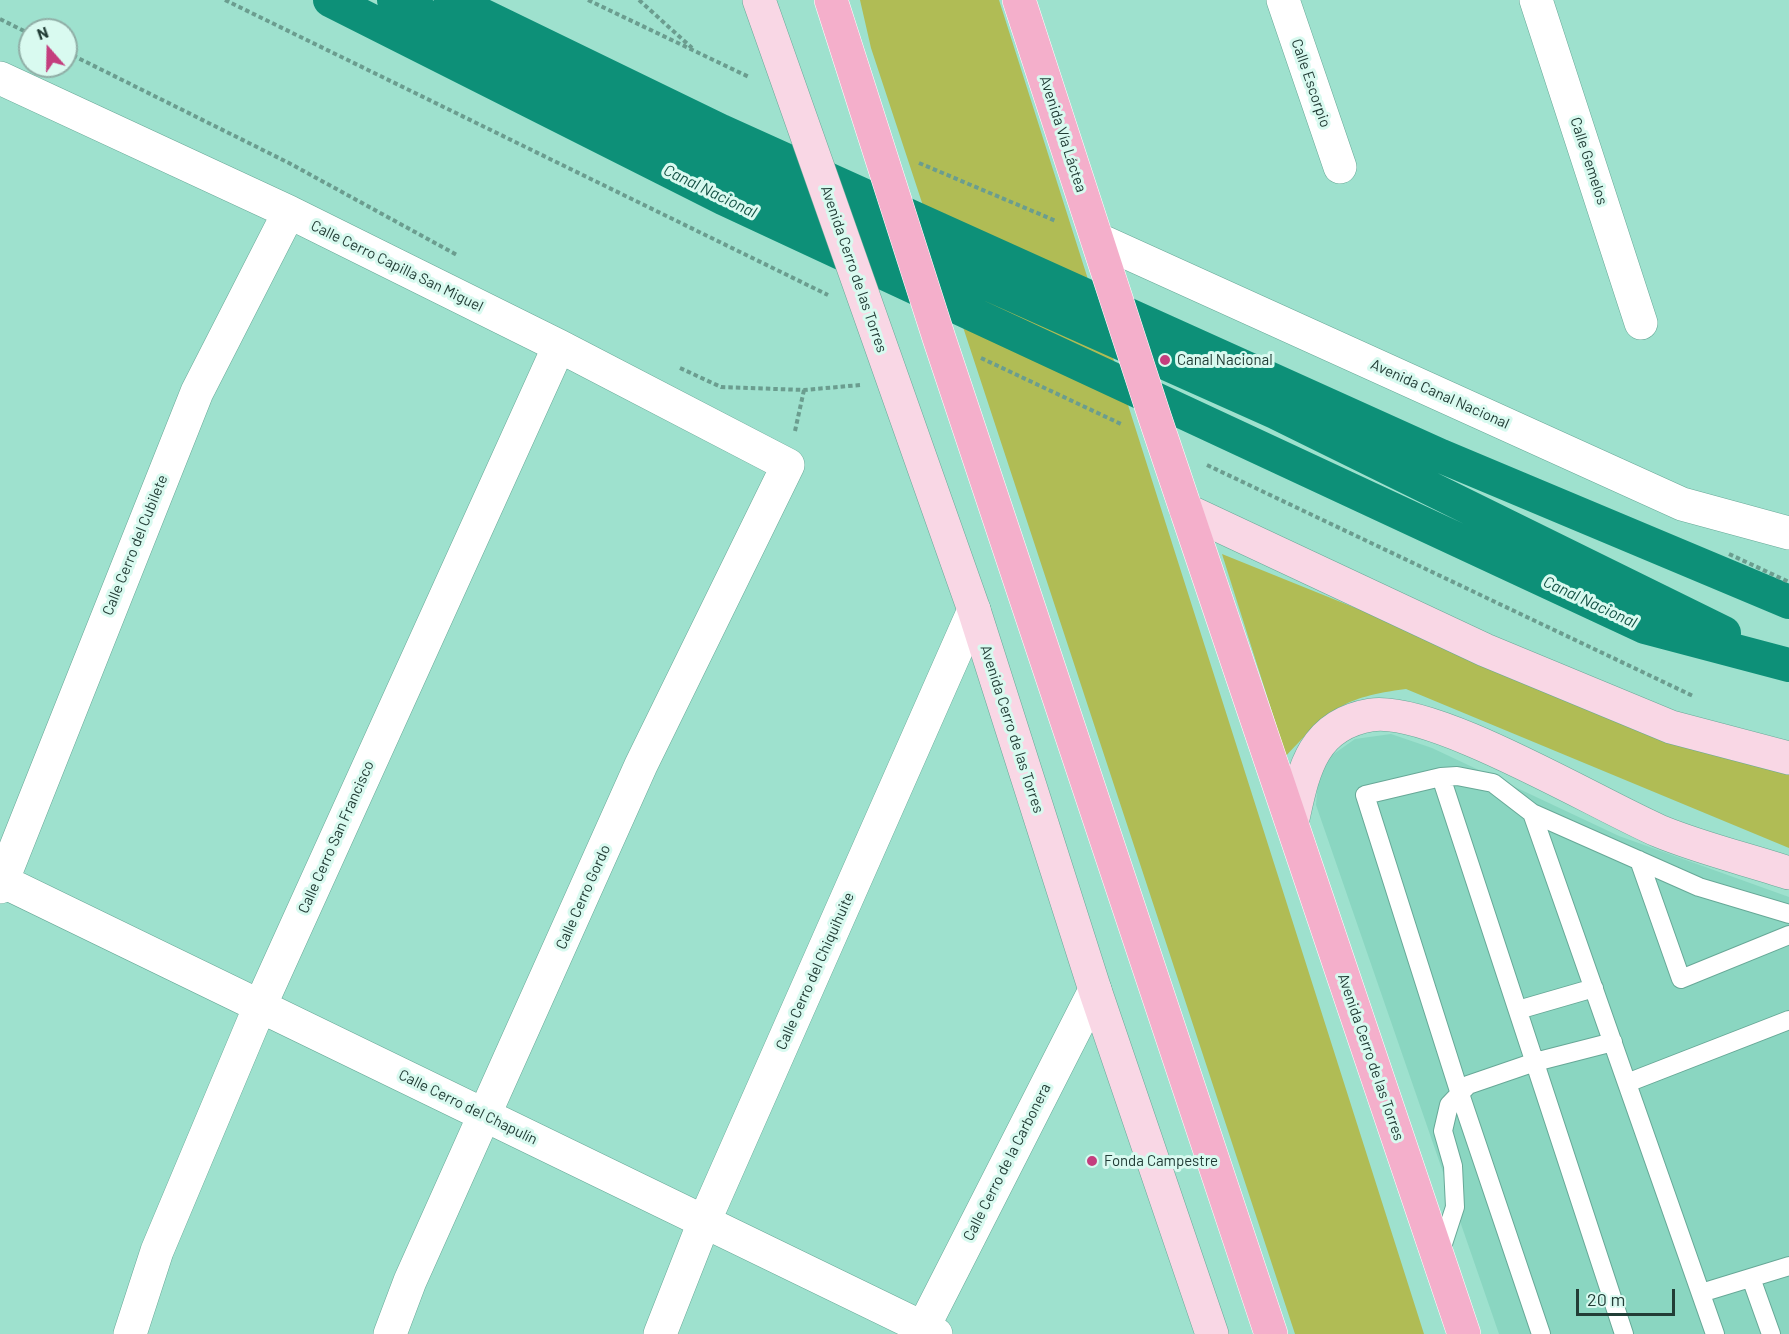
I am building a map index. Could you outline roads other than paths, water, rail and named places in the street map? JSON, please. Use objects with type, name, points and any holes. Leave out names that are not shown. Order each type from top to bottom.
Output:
[{"type":"main road","points":[[831,0],[939,338],[1271,1334]]},
{"type":"main road","name":"Avenida Vía Láctea","points":[[1020,0],[1102,254]]},
{"type":"main road","name":"Avenida Cerro de las Torres","points":[[1102,254],[1159,431],[1464,1334]]},
{"type":"street","name":"Avenida Cerro de las Torres","points":[[759,0],[975,610],[1095,990],[1207,1330]]},
{"type":"street","name":"Calle Escorpio","points":[[1283,0],[1340,166]]},
{"type":"street","name":"Calle Gemelos","points":[[1536,0],[1641,323]]},
{"type":"street","name":"Calle Cerro Capilla San Miguel","points":[[0,78],[289,212],[560,346],[788,465]]},
{"type":"street","name":"Calle Cerro del Cubilete","points":[[1,883],[197,392],[289,212]]},
{"type":"street","name":"Avenida Canal Nacional","points":[[1102,254],[1682,504],[1789,533]]},
{"type":"street","name":"Calle Cerro San Francisco","points":[[130,1334],[157,1251],[260,1006],[560,346]]},
{"type":"street","name":"Calle Cerro Gordo","points":[[390,1334],[410,1281],[641,765],[788,465]]},
{"type":"street","points":[[1186,510],[1485,650],[1660,723],[1789,758]]},
{"type":"street","name":"Calle Cerro del Chiquihuite","points":[[660,1334],[704,1222],[975,610]]},
{"type":"street","points":[[1292,823],[1305,767],[1317,743],[1346,724],[1371,716],[1402,716],[1468,739],[1661,831],[1789,873]]},
{"type":"street","name":"Calle Cerro del Chapulín","points":[[1,883],[485,1115],[926,1332]]},
{"type":"street","name":"Calle Cerro de la Carbonera","points":[[926,1332],[1095,990]]},
{"type":"lane","points":[[1541,1334],[1460,1094],[1365,795],[1441,777],[1457,776],[1492,783],[1532,813],[1699,886],[1789,914]]},
{"type":"lane","points":[[1441,777],[1624,1334]]},
{"type":"lane","points":[[1532,813],[1715,1334]]},
{"type":"lane","points":[[1639,860],[1682,979],[1789,935]]},
{"type":"lane","points":[[1518,1010],[1594,988]]},
{"type":"lane","points":[[1627,1083],[1789,1020]]},
{"type":"lane","points":[[1438,1257],[1455,1208],[1453,1166],[1443,1131],[1449,1105],[1467,1085],[1535,1062],[1613,1042]]},
{"type":"lane","points":[[1701,1293],[1789,1266]]},
{"type":"lane","points":[[1751,1278],[1770,1334]]},
{"type":"waterway","name":"Canal Nacional","points":[[330,0],[723,198],[1645,627],[1789,665]]},
{"type":"waterway","name":"Canal Nacional","points":[[394,0],[796,198],[1275,412],[1724,633]]},
{"type":"waterway","name":"Canal Nacional","points":[[451,0],[721,131],[1441,456],[1789,602]]},
{"type":"place","name":"Canal Nacional","points":[[1165,360]]},
{"type":"place","name":"Fonda Campestre","points":[[1092,1161]]}]
